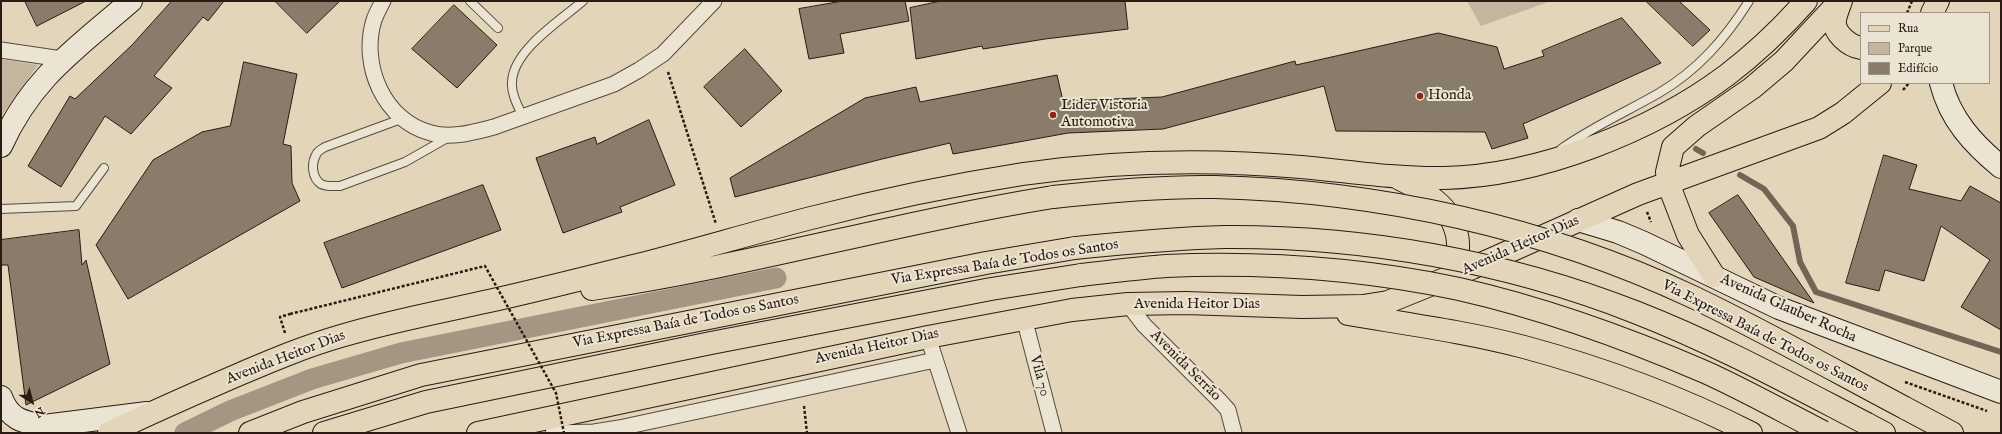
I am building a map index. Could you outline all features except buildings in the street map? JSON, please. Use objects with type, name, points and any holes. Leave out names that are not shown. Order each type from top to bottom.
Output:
[{"type":"main road","name":"Avenida Heitor Dias","points":[[109,433],[149,413],[292,352],[340,336],[407,318],[494,300],[722,243],[810,218],[881,201],[1024,174],[1087,166],[1160,162],[1299,166],[1394,176],[1446,178],[1484,174],[1541,164],[1605,142],[1643,125],[1688,100],[1724,77],[1758,50],[1806,1]]},
{"type":"main road","points":[[1840,1],[1835,20],[1837,30],[1848,43],[1860,48]]},
{"type":"main road","points":[[1714,276],[1688,235],[1668,183],[1667,172],[1673,147],[1697,126],[1752,88],[1784,61],[1840,1]]},
{"type":"main road","points":[[1932,12],[1938,1]]},
{"type":"main road","name":"Avenida Heitor Dias","points":[[478,433],[1024,318],[1128,304],[1186,303],[1302,307],[1363,306],[1388,302],[1448,278],[1578,220],[1668,183],[1819,128],[1844,113],[1879,84]]},
{"type":"main road","points":[[1394,176],[1424,190],[1445,209],[1455,226],[1458,245],[1455,262],[1448,278]]},
{"type":"main road","name":"Via Expressa Baía de Todos os Santos","points":[[1053,197],[1144,188],[1213,187],[1276,190],[1346,196],[1463,218],[1575,250],[1693,297],[1952,433]]},
{"type":"main road","name":"Avenida Heitor Dias","points":[[494,300],[582,291],[643,282],[776,255],[918,221],[977,209],[1053,197]]},
{"type":"main road","name":"Via Expressa Baía de Todos os Santos","points":[[250,433],[303,412],[421,375],[986,263],[1075,248],[1164,239],[1225,237],[1290,239],[1350,244],[1466,260],[1548,282],[1634,312],[1720,348],[1876,428]]},
{"type":"main road","name":"Via Expressa Baía de Todos os Santos","points":[[324,433],[426,402],[991,289],[1081,275],[1164,266],[1224,265],[1348,272],[1402,278],[1460,290],[1539,310],[1622,339],[1707,373],[1824,433]]},
{"type":"main road","points":[[1302,307],[1449,331],[1524,347],[1601,370],[1657,392],[1751,433]]},
{"type":"street","points":[[1,146],[6,124],[34,90],[62,59],[131,1]]},
{"type":"street","points":[[383,1],[374,20],[370,42],[372,64],[378,86],[401,119],[416,128],[432,134],[452,135],[474,133],[614,84],[639,70],[662,54],[714,1]]},
{"type":"street","points":[[1,50],[62,59]]},
{"type":"street","points":[[1941,84],[1950,110],[1969,138],[2001,168]]},
{"type":"street","name":"Avenida Glauber Rocha","points":[[1578,220],[1618,232],[1786,311],[2001,392]]},
{"type":"street","name":"Avenida Serrão","points":[[1128,304],[1144,325],[1220,400],[1228,410],[1234,433]]},
{"type":"street","name":"Vila 70","points":[[1024,318],[1054,433]]},
{"type":"street","points":[[928,337],[959,433]]},
{"type":"street","points":[[553,433],[594,432],[619,428],[935,360]]},
{"type":"street","points":[[1,397],[8,412],[16,418],[28,423],[44,426],[149,413]]},
{"type":"lane","points":[[470,1],[498,28]]},
{"type":"lane","points":[[523,117],[514,96],[512,82],[516,64],[529,47],[583,1]]},
{"type":"lane","points":[[1541,164],[1576,138],[1659,93],[1688,72],[1716,47],[1731,30],[1750,1]]},
{"type":"lane","points":[[401,119],[325,147],[316,153],[312,165],[314,175],[321,184],[340,186],[405,162],[452,135]]},
{"type":"lane","points":[[1,209],[76,206],[104,168]]},
{"type":"path","points":[[1907,12],[1912,1]]},
{"type":"path","points":[[662,54],[722,243]]},
{"type":"path","points":[[1903,90],[1909,84]]},
{"type":"path","points":[[290,314],[485,266],[556,393],[564,433]]},
{"type":"path","points":[[801,389],[807,433]]},
{"type":"green space","points":[[1467,1],[1551,1],[1481,26]]},
{"type":"green space","points":[[1,59],[38,65],[2,115],[1,115]]},
{"type":"waterway","points":[[1696,149],[1703,153]]},
{"type":"waterway","points":[[1740,175],[1764,189],[1793,226],[1800,262],[1816,292],[2001,352]]},
{"type":"waterway","points":[[185,433],[230,411],[312,379],[401,353],[776,278]]},
{"type":"place","name":"Honda","points":[[1420,96]]},
{"type":"place","name":"Lider Vistoria Automotiva","points":[[1053,115]]}]
